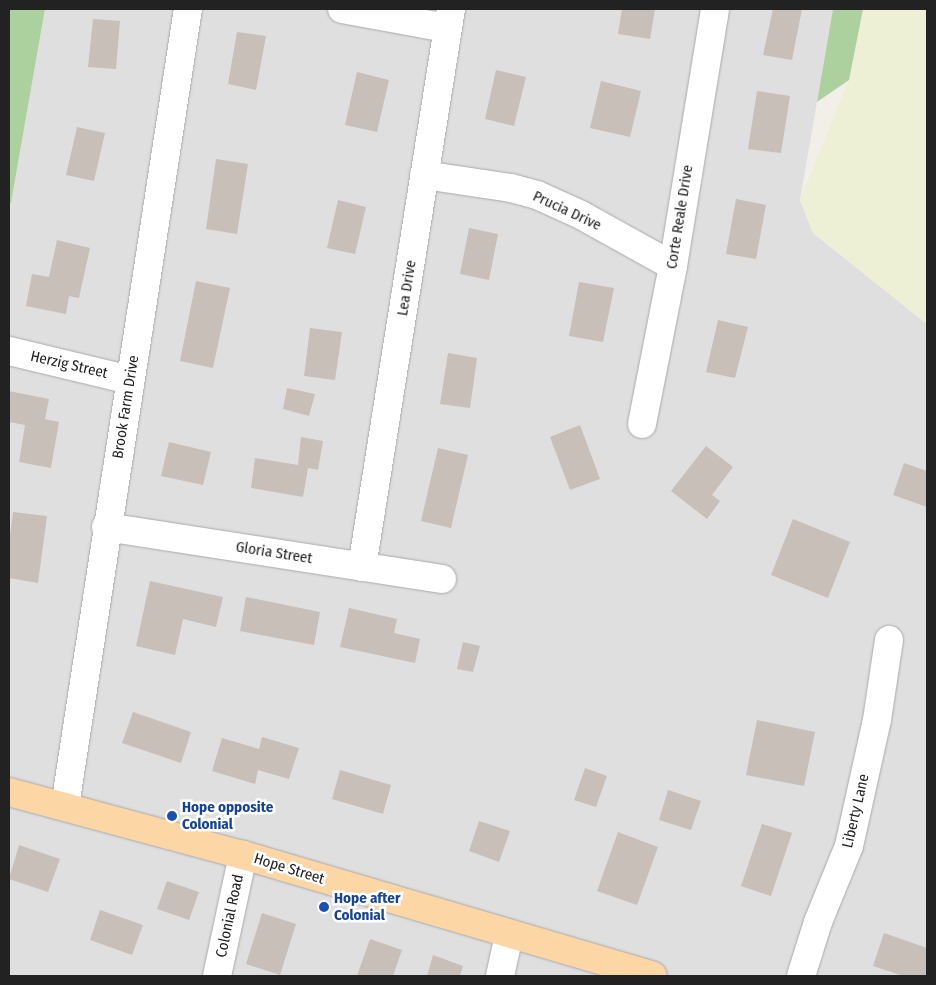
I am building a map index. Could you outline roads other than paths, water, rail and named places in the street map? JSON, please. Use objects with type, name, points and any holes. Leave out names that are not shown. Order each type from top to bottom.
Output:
[{"type":"main road","name":"Hope Street","points":[[9,792],[243,855],[653,976]]},
{"type":"street","name":"Brook Farm Drive","points":[[65,806],[106,527],[188,9]]},
{"type":"street","points":[[342,9],[449,18]]},
{"type":"street","name":"Corte Reale Drive","points":[[642,424],[673,266],[715,9]]},
{"type":"street","name":"Lea Drive","points":[[362,567],[449,18]]},
{"type":"street","name":"Prucia Drive","points":[[424,175],[511,188],[537,195],[581,215],[673,266]]},
{"type":"street","name":"Herzig Street","points":[[9,351],[130,380]]},
{"type":"street","name":"Gloria Street","points":[[106,527],[442,579]]},
{"type":"street","name":"Liberty Lane","points":[[801,976],[818,922],[849,846],[877,720],[889,640]]},
{"type":"street","name":"Colonial Road","points":[[217,976],[243,855]]},
{"type":"street","points":[[500,976],[509,935]]},
{"type":"place","name":"Hope opposite Colonial","points":[[172,816]]},
{"type":"place","name":"Hope after Colonial","points":[[324,907]]}]
